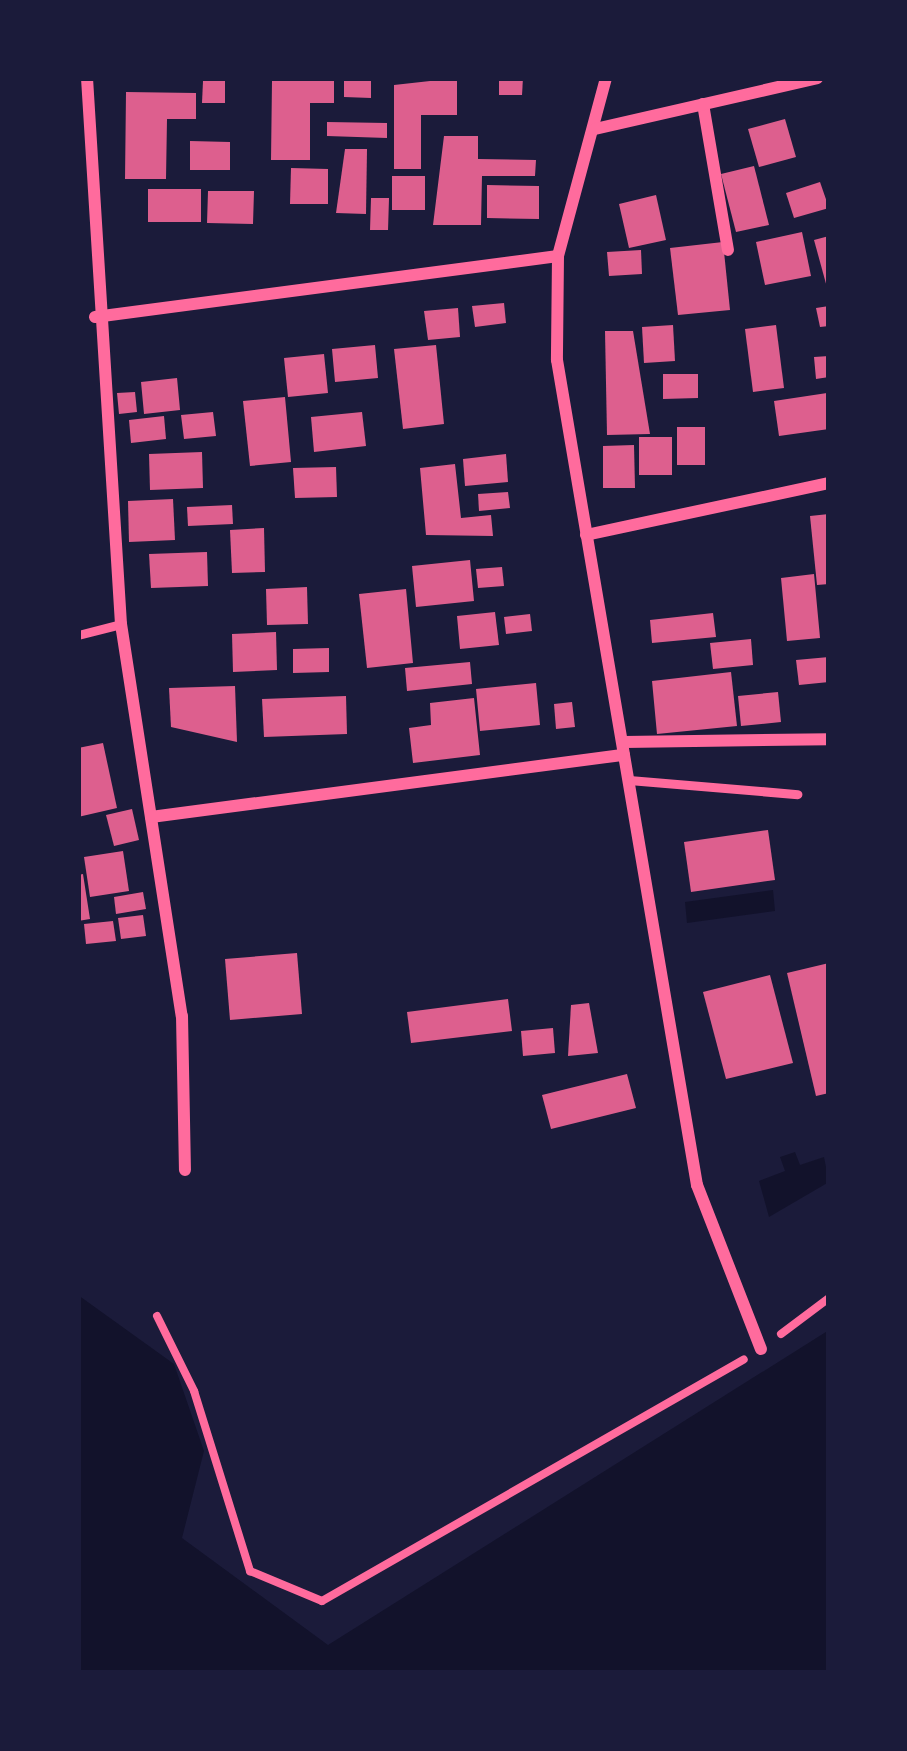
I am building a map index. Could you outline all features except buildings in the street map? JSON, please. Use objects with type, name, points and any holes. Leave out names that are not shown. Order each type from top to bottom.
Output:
[{"type":"street","points":[[87,78],[95,317],[122,624],[182,1016],[184,1170]]},
{"type":"street","points":[[606,78],[558,256],[556,360],[697,1185],[761,1349]]},
{"type":"street","points":[[595,129],[817,78]]},
{"type":"street","points":[[703,104],[728,250]]},
{"type":"street","points":[[95,317],[558,256]]},
{"type":"street","points":[[586,535],[829,483]]},
{"type":"street","points":[[151,817],[624,748],[829,740]]},
{"type":"lane","points":[[78,318],[95,317]]},
{"type":"lane","points":[[78,634],[122,624]]},
{"type":"lane","points":[[629,780],[797,794]]},
{"type":"path","points":[[157,1316],[194,1391],[250,1571],[322,1601],[761,1349],[829,1298]]},
{"type":"shaded area","points":[[773,890],[775,911],[687,923],[685,902]]},
{"type":"shaded area","points":[[795,1152],[800,1165],[824,1157],[829,1182],[769,1217],[759,1181],[785,1171],[780,1157]]},
{"type":"shaded area","points":[[78,1295],[174,1364],[204,1451],[182,1538],[328,1645],[829,1330],[829,1673],[78,1673]]}]
